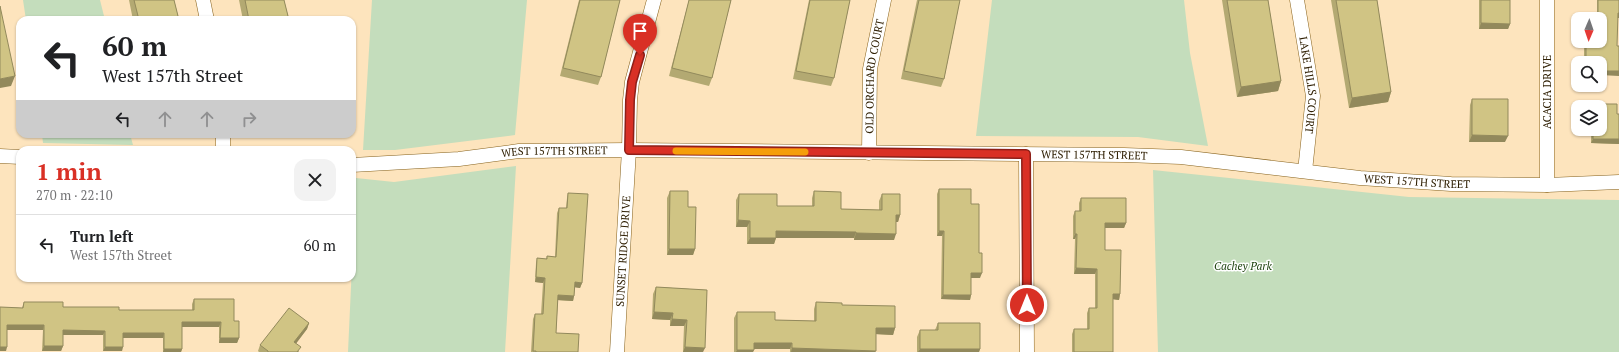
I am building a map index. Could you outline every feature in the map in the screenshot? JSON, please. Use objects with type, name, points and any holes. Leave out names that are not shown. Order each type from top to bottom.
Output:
[{"type":"street","points":[[203,0],[206,16]]},
{"type":"street","name":"SUNSET RIDGE DRIVE","points":[[617,352],[629,150],[630,100],[632,82],[654,0]]},
{"type":"street","name":"OLD ORCHARD COURT","points":[[869,153],[870,69],[884,0]]},
{"type":"street","name":"LAKE HILLS COURT","points":[[1297,0],[1313,96],[1305,171]]},
{"type":"street","name":"ACACIA DRIVE","points":[[1547,0],[1547,185]]},
{"type":"street","name":"WEST 157TH STREET","points":[[356,165],[459,159],[519,151],[629,150],[1124,155],[1181,158],[1430,183],[1547,185],[1619,182]]},
{"type":"street","points":[[1026,154],[1027,352]]},
{"type":"street","points":[[0,156],[16,157]]},
{"type":"green space","points":[[23,0],[100,0],[104,16],[25,16]]},
{"type":"green space","points":[[372,0],[527,0],[515,135],[395,150],[363,150]]},
{"type":"green space","points":[[992,0],[1184,0],[1190,53],[1208,146],[1138,137],[976,136]]},
{"type":"green space","points":[[42,138],[131,138],[133,145],[43,143]]},
{"type":"green space","points":[[516,166],[505,352],[348,352],[351,282],[356,282],[356,178],[394,182]]},
{"type":"green space","name":"Cachey Park","points":[[1153,170],[1409,197],[1619,200],[1619,352],[1158,352]]},
{"type":"building","points":[[134,0],[174,0],[178,16],[138,16]]},
{"type":"building","points":[[245,0],[284,0],[288,16],[248,16]]},
{"type":"building","points":[[580,0],[620,0],[601,77],[563,68]]},
{"type":"building","points":[[689,0],[731,0],[712,78],[672,68]]},
{"type":"building","points":[[810,0],[850,0],[834,78],[796,71]]},
{"type":"building","points":[[919,0],[960,0],[944,79],[904,71]]},
{"type":"building","points":[[1227,0],[1268,0],[1281,81],[1241,87]]},
{"type":"building","points":[[1336,0],[1377,0],[1391,92],[1352,98]]},
{"type":"building","points":[[1481,0],[1510,0],[1510,24],[1481,23]]},
{"type":"building","points":[[1598,0],[1619,0],[1617,46],[1619,46],[1619,71],[1607,71],[1607,56],[1586,56],[1586,48],[1607,48],[1607,12],[1598,12]]},
{"type":"building","points":[[0,6],[15,76],[0,79]]},
{"type":"building","points":[[1472,99],[1508,99],[1508,136],[1472,135]]},
{"type":"building","points":[[1607,104],[1617,104],[1617,114],[1619,114],[1619,139],[1593,139],[1593,136],[1607,136]]},
{"type":"building","points":[[939,189],[971,189],[971,204],[979,204],[979,253],[982,253],[982,273],[971,273],[971,295],[943,295],[944,231],[939,231]]},
{"type":"building","points":[[670,191],[688,191],[688,207],[696,207],[695,249],[669,249]]},
{"type":"building","points":[[814,191],[841,192],[841,209],[882,210],[882,194],[900,194],[900,215],[896,215],[896,234],[776,231],[776,238],[750,238],[750,221],[738,220],[739,194],[777,194],[777,206],[814,206]]},
{"type":"building","points":[[568,193],[588,194],[582,283],[575,282],[574,296],[558,295],[556,333],[579,334],[578,352],[536,352],[533,351],[535,314],[543,314],[545,278],[536,277],[537,258],[547,259],[547,256],[556,257],[559,208],[567,208]]},
{"type":"building","points":[[1081,198],[1126,198],[1126,223],[1105,223],[1105,250],[1121,250],[1120,294],[1113,294],[1113,352],[1074,352],[1074,329],[1089,329],[1089,308],[1097,308],[1097,269],[1076,268],[1077,234],[1075,234],[1075,211],[1081,211]]},
{"type":"building","points":[[656,287],[707,290],[705,348],[685,347],[687,320],[672,319],[673,313],[654,312]]},
{"type":"building","points":[[194,299],[234,299],[234,321],[239,321],[239,338],[220,338],[221,322],[182,322],[182,349],[164,349],[164,333],[123,333],[123,347],[105,347],[105,331],[63,330],[63,346],[44,346],[44,325],[7,325],[7,347],[0,347],[0,307],[23,308],[24,302],[63,302],[63,307],[119,307],[119,310],[194,310]]},
{"type":"building","points":[[816,302],[842,303],[842,305],[895,306],[895,328],[876,328],[876,351],[792,348],[792,343],[754,343],[754,350],[737,350],[737,312],[775,312],[775,320],[816,321]]},
{"type":"building","points":[[289,308],[309,323],[294,342],[301,347],[297,352],[268,352],[260,345]]},
{"type":"building","points":[[938,323],[980,323],[980,349],[920,349],[920,330],[938,330]]},
{"type":"slow traffic","points":[[676,151],[805,152]]},
{"type":"route","points":[[640,55],[632,82],[630,100],[629,150],[1026,154],[1027,305]]}]
